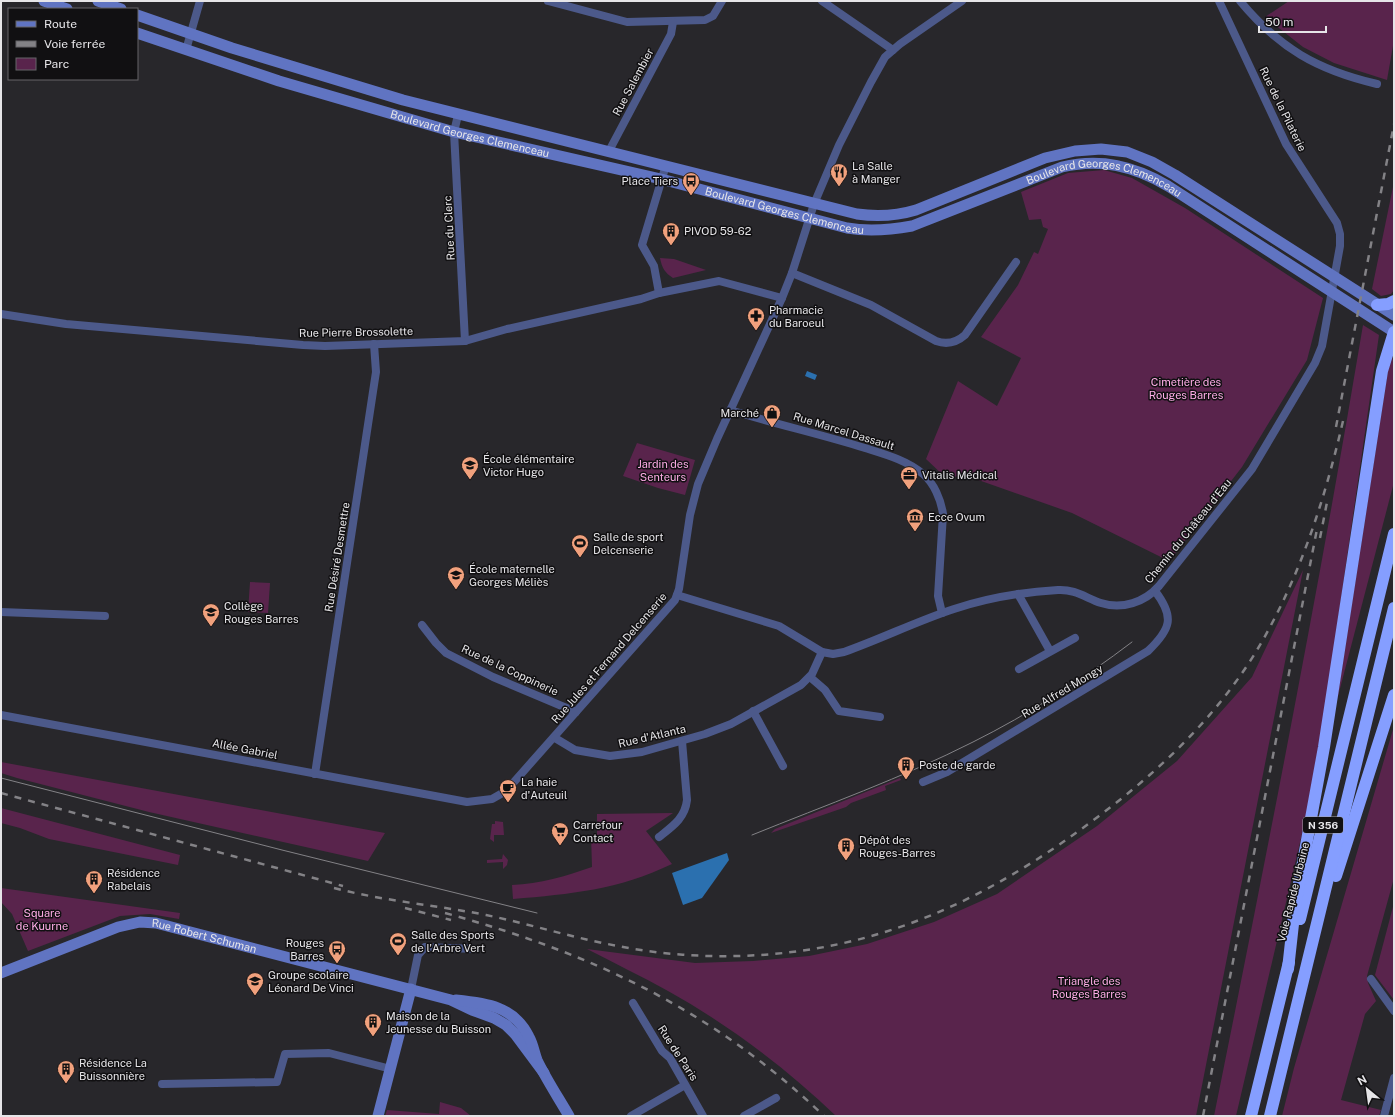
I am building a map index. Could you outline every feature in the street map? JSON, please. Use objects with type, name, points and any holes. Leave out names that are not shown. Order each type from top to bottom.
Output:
[{"type":"highway","points":[[1376,304],[1388,304],[1394,301]]},
{"type":"highway","points":[[1288,969],[1295,906],[1325,740],[1382,371],[1394,332]]},
{"type":"highway","points":[[1385,358],[1394,346]]},
{"type":"highway","name":"Voie Rapide Urbaine","points":[[1251,1116],[1394,534]]},
{"type":"highway","name":"N 356","points":[[1270,1116],[1394,608]]},
{"type":"highway","points":[[1298,1001],[1394,696]]},
{"type":"main road","points":[[44,1],[64,8]]},
{"type":"main road","points":[[98,1],[118,8]]},
{"type":"main road","name":"Boulevard Georges Clemenceau","points":[[138,15],[317,75],[458,115],[666,165],[844,212],[869,216],[899,215],[928,206],[1060,153],[1088,149],[1112,150],[1138,156],[1163,168],[1394,315]]},
{"type":"main road","name":"Boulevard Georges Clemenceau","points":[[138,33],[286,83],[454,132],[661,179],[864,231],[896,229],[926,221],[1055,169],[1086,163],[1109,163],[1142,172],[1155,179],[1394,332]]},
{"type":"main road","name":"Rue Robert Schuman","points":[[1,972],[118,927],[134,923],[149,922],[451,1000],[494,1018],[506,1025],[515,1034],[544,1072],[569,1116]]},
{"type":"main road","points":[[378,1116],[411,989]]},
{"type":"street","points":[[186,50],[200,1]]},
{"type":"street","points":[[548,1],[627,22],[705,20],[713,16],[722,1]]},
{"type":"street","points":[[822,1],[893,50]]},
{"type":"street","name":"Rue Jules et Fernand Delcenserie","points":[[485,801],[501,795],[555,738],[576,712],[663,615],[677,595],[690,516],[698,484],[730,410],[782,298],[792,273],[814,204],[871,82],[885,57],[962,1]]},
{"type":"street","name":"Rue de la Pilaterie","points":[[1220,1],[1286,144],[1337,223],[1340,240],[1336,267]]},
{"type":"street","points":[[1240,1],[1267,30],[1296,54],[1332,72],[1377,84]]},
{"type":"street","name":"Rue Salembier","points":[[609,151],[670,34],[672,22]]},
{"type":"street","name":"Rue du Clerc","points":[[458,115],[454,132],[465,341]]},
{"type":"street","points":[[659,292],[654,266],[642,244],[666,165]]},
{"type":"street","points":[[792,273],[871,305],[936,341],[948,342],[957,340],[965,335],[1016,262]]},
{"type":"street","name":"Chemin du Château d'Eau","points":[[677,595],[779,626],[822,652],[833,654],[844,652],[942,613],[980,601],[1018,594],[1068,590],[1105,604],[1116,606],[1139,601],[1155,591],[1252,469],[1312,369],[1322,346],[1336,267]]},
{"type":"street","name":"Rue Pierre Brossolette","points":[[1,314],[66,324],[303,345],[374,344],[465,341],[507,329],[641,299],[659,292],[718,281],[782,298]]},
{"type":"street","name":"Rue Désiré Desmettre","points":[[315,774],[376,372],[374,344]]},
{"type":"street","name":"Rue Marcel Dassault","points":[[730,410],[833,438],[888,456],[918,470],[926,477],[940,501],[943,514],[938,596],[942,613]]},
{"type":"street","name":"Rue Alfred Mongy","points":[[923,782],[947,772],[1148,651],[1161,636],[1169,620],[1166,606],[1155,591]]},
{"type":"street","points":[[1018,594],[1050,651]]},
{"type":"street","points":[[1,612],[105,616]]},
{"type":"street","name":"Rue de la Coppinerie","points":[[422,625],[446,653],[493,677],[576,712]]},
{"type":"street","points":[[1019,669],[1075,638]]},
{"type":"street","name":"Rue d'Atlanta","points":[[555,738],[575,750],[610,756],[642,752],[682,741],[722,728],[796,688],[810,677],[822,652]]},
{"type":"street","points":[[810,677],[825,690],[839,711],[880,717]]},
{"type":"street","points":[[753,711],[783,766]]},
{"type":"street","name":"Allée Gabriel","points":[[1,715],[467,802],[485,801]]},
{"type":"street","points":[[659,837],[678,822],[687,800],[682,741]]},
{"type":"street","points":[[411,989],[418,955],[424,947],[476,949]]},
{"type":"street","points":[[1371,979],[1394,1011]]},
{"type":"street","name":"Rue de Paris","points":[[633,1003],[662,1051],[670,1058],[703,1116]]},
{"type":"street","points":[[162,1084],[277,1082],[285,1054],[329,1052],[391,1069]]},
{"type":"street","points":[[1384,1116],[1394,1078]]},
{"type":"street","points":[[631,1116],[685,1085]]},
{"type":"street","points":[[744,1116],[776,1098]]},
{"type":"green space","points":[[1289,1],[1394,1],[1394,40],[1387,80],[1334,63],[1303,47],[1265,17]]},
{"type":"green space","name":"Cimetière des Rouges Barres","points":[[1104,170],[1132,178],[1185,208],[1323,298],[1307,360],[1242,467],[1169,561],[1072,513],[967,476],[945,477],[926,459],[958,381],[997,406],[1021,358],[981,337],[1018,285],[1034,252],[1038,254],[1048,229],[1043,227],[1041,219],[1029,220],[1021,192],[1068,173]]},
{"type":"green space","points":[[1394,182],[1394,290],[1391,294],[1381,296],[1372,289]]},
{"type":"green space","points":[[660,258],[674,259],[706,270],[673,278],[664,270]]},
{"type":"green space","points":[[1363,325],[1379,335],[1325,710],[1305,821],[1236,1116],[1214,1116],[1292,721],[1329,523]]},
{"type":"green space","points":[[1394,355],[1394,482],[1337,700],[1388,370]]},
{"type":"green space","name":"Jardin des Senteurs","points":[[637,443],[695,460],[685,495],[658,488],[623,476]]},
{"type":"green space","name":"Triangle des Rouges Barres","points":[[1303,570],[1196,1116],[836,1116],[777,1064],[713,1018],[668,991],[587,949],[695,963],[753,961],[809,956],[867,944],[934,922],[997,894],[1097,826],[1177,761],[1252,677]]},
{"type":"green space","points":[[250,582],[270,583],[268,613],[248,612]]},
{"type":"green space","points":[[1394,726],[1394,878],[1367,976],[1368,983],[1376,1001],[1365,1014],[1341,1100],[1381,1110],[1379,1116],[1282,1116],[1294,1068]]},
{"type":"green space","points":[[1,762],[385,833],[368,861],[149,812],[17,778],[1,773]]},
{"type":"green space","points":[[900,778],[901,780],[885,786],[886,790],[851,803],[846,807],[771,833],[775,829]]},
{"type":"green space","points":[[1,808],[180,855],[178,865],[49,839],[20,828],[1,823]]},
{"type":"green space","points":[[673,813],[646,831],[672,864],[633,880],[613,885],[575,893],[513,899],[512,885],[553,879],[592,867],[591,835],[597,834],[597,814]]},
{"type":"green space","points":[[495,821],[503,822],[504,835],[494,835],[494,842],[490,839],[492,824],[495,824]]},
{"type":"green space","points":[[503,854],[508,860],[507,865],[503,869],[503,862],[487,863],[487,860],[502,859]]},
{"type":"green space","name":"Square de Kuurne","points":[[1,888],[180,913],[179,919],[150,914],[120,916],[28,951],[12,914],[1,902]]},
{"type":"green space","points":[[1394,903],[1394,1000],[1375,975]]},
{"type":"green space","points":[[440,1102],[461,1108],[471,1116],[385,1116],[387,1110],[439,1114]]},
{"type":"water","points":[[807,371],[817,375],[815,380],[805,376]]},
{"type":"water","points":[[727,853],[729,860],[702,898],[683,905],[672,873]]},
{"type":"tram line","points":[[752,835],[919,768],[973,742],[1055,696],[1132,642]]},
{"type":"tram line","points":[[1,778],[537,913]]},
{"type":"railway","points":[[1336,427],[1394,124]]},
{"type":"railway","points":[[334,888],[372,896],[486,915],[601,943],[633,949],[678,954],[724,956],[790,952],[839,944],[885,932],[930,916],[974,896],[1058,846],[1121,799],[1184,743],[1221,701],[1254,655],[1284,600],[1308,542],[1318,512],[1336,452],[1343,421]]},
{"type":"railway","points":[[1320,538],[1328,497]]},
{"type":"railway","points":[[1203,1116],[1317,529]]},
{"type":"railway","points":[[1,793],[343,886]]},
{"type":"railway","points":[[405,908],[451,920]]},
{"type":"railway","points":[[445,913],[499,929],[550,947],[600,967],[648,990],[694,1016],[738,1045],[782,1078],[824,1116]]},
{"type":"place","name":"La Salle à Manger","points":[[839,187]]},
{"type":"place","name":"Place Tiers","points":[[691,196]]},
{"type":"place","name":"PIVOD 59-62","points":[[671,246]]},
{"type":"place","name":"Pharmacie du Baroeul","points":[[756,331]]},
{"type":"place","name":"Marché","points":[[772,428]]},
{"type":"place","name":"École élémentaire Victor Hugo","points":[[470,480]]},
{"type":"place","name":"Vitalis Médical","points":[[909,490]]},
{"type":"place","name":"Ecce Ovum","points":[[915,532]]},
{"type":"place","name":"Salle de sport Delcenserie","points":[[580,558]]},
{"type":"place","name":"École maternelle Georges Méliès","points":[[456,590]]},
{"type":"place","name":"Collège Rouges Barres","points":[[211,627]]},
{"type":"place","name":"Poste de garde","points":[[906,780]]},
{"type":"place","name":"La haie d'Auteuil","points":[[508,803]]},
{"type":"place","name":"Carrefour Contact","points":[[560,846]]},
{"type":"place","name":"Dépôt des Rouges-Barres","points":[[846,861]]},
{"type":"place","name":"Résidence Rabelais","points":[[94,894]]},
{"type":"place","name":"Salle des Sports de l'Arbre Vert","points":[[398,956]]},
{"type":"place","name":"Rouges Barres","points":[[337,964]]},
{"type":"place","name":"Groupe scolaire Léonard De Vinci","points":[[255,996]]},
{"type":"place","name":"Maison de la Jeunesse du Buisson","points":[[373,1037]]},
{"type":"place","name":"Résidence La Buissonnière","points":[[66,1084]]}]
